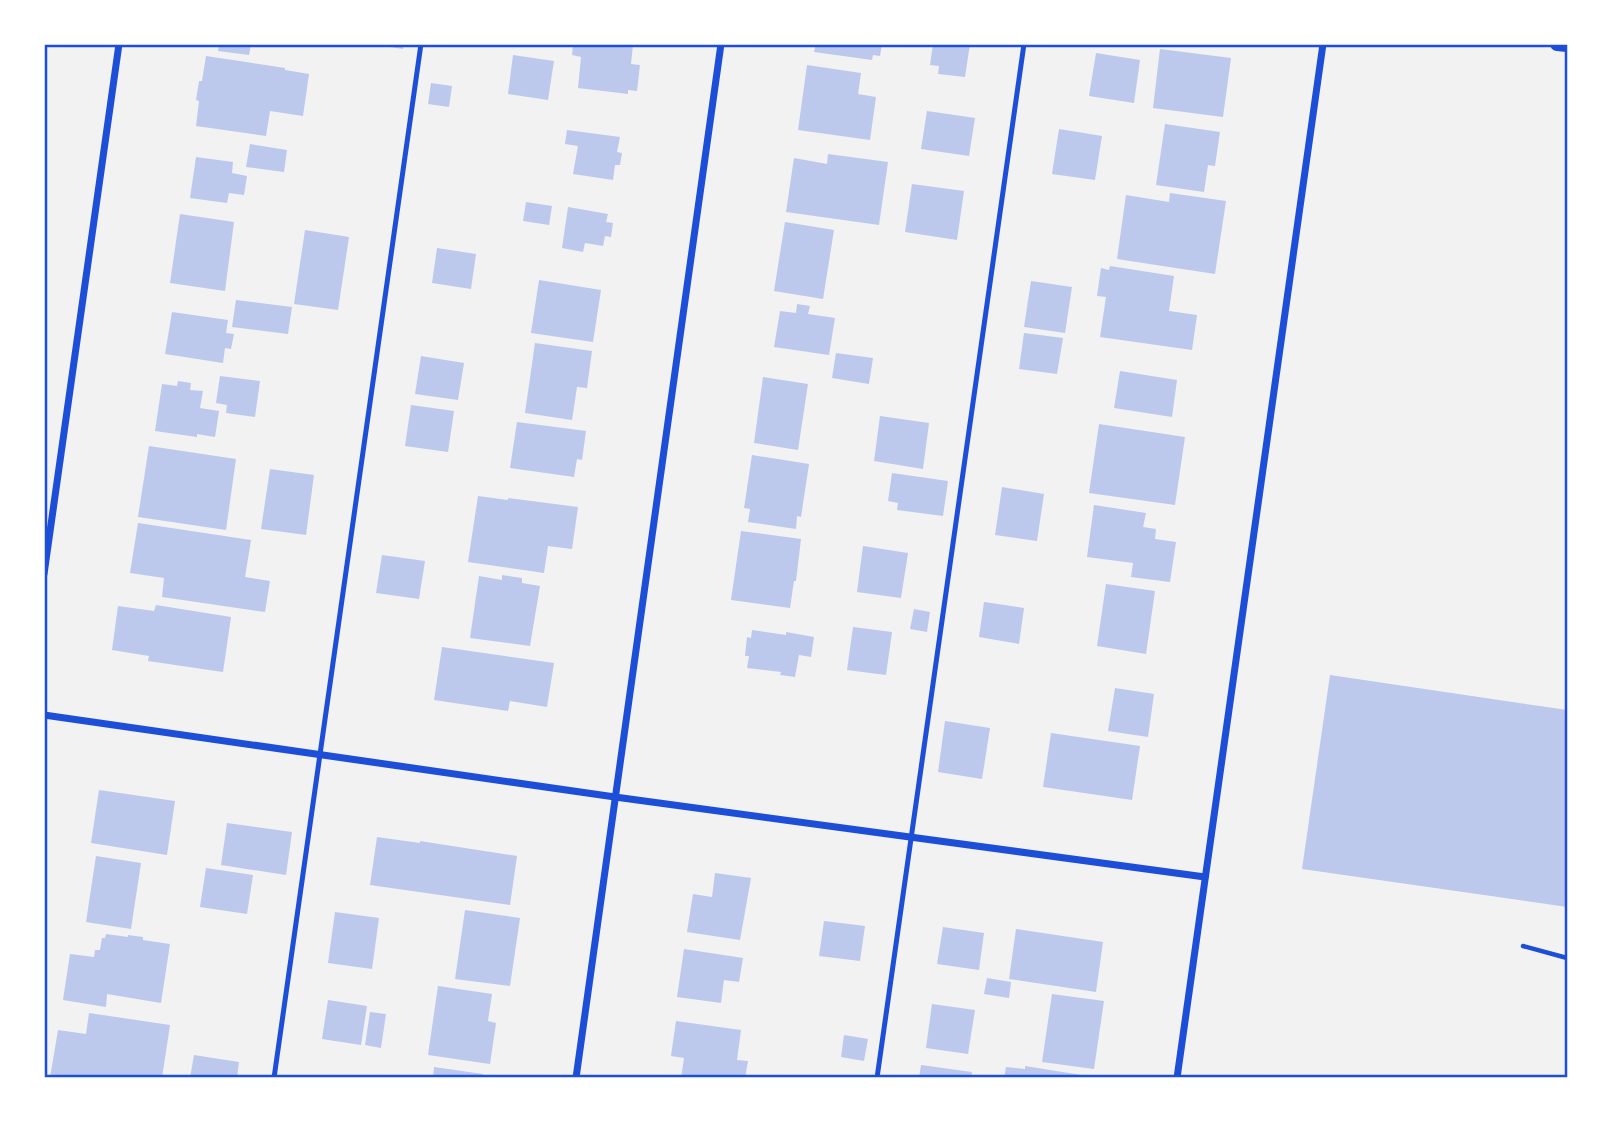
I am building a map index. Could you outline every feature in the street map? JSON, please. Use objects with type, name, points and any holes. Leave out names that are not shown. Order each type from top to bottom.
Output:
[{"type":"main road","points":[[1557,44],[1567,45]]},
{"type":"street","points":[[44,574],[119,44]]},
{"type":"street","points":[[576,1078],[721,44]]},
{"type":"street","points":[[1177,1078],[1323,44]]},
{"type":"street","points":[[44,715],[615,797],[1205,877]]},
{"type":"lane","points":[[274,1078],[421,44]]},
{"type":"lane","points":[[877,1078],[1024,44]]},
{"type":"path","points":[[1523,946],[1567,958]]},
{"type":"building","points":[[219,44],[251,44],[249,55],[218,51]]},
{"type":"building","points":[[376,44],[404,44],[403,49]]},
{"type":"building","points":[[573,44],[633,45],[631,64],[640,65],[637,91],[628,90],[628,94],[578,88],[581,57],[572,55]]},
{"type":"building","points":[[816,44],[882,44],[880,56],[873,55],[872,60],[814,52]]},
{"type":"building","points":[[933,44],[970,44],[965,77],[938,74],[939,66],[930,65]]},
{"type":"building","points":[[1160,49],[1231,58],[1223,117],[1153,108]]},
{"type":"building","points":[[1096,53],[1140,60],[1134,103],[1089,96]]},
{"type":"building","points":[[513,55],[554,61],[548,100],[508,94]]},
{"type":"building","points":[[206,56],[309,74],[303,116],[270,111],[266,136],[196,126],[199,101],[196,100]]},
{"type":"building","points":[[807,65],[861,73],[858,94],[876,97],[870,140],[798,130]]},
{"type":"building","points":[[431,83],[452,86],[449,107],[428,104]]},
{"type":"building","points":[[927,111],[975,118],[969,156],[921,149]]},
{"type":"building","points":[[1165,124],[1220,132],[1215,166],[1208,165],[1204,192],[1156,185]]},
{"type":"building","points":[[1059,129],[1102,136],[1095,180],[1052,174]]},
{"type":"building","points":[[567,130],[620,137],[617,152],[622,153],[620,165],[615,165],[613,180],[573,174],[578,146],[565,144]]},
{"type":"building","points":[[250,144],[287,150],[284,172],[246,167]]},
{"type":"building","points":[[828,154],[888,162],[879,225],[786,212],[794,158],[827,164]]},
{"type":"building","points":[[196,157],[233,162],[232,173],[247,176],[244,195],[229,193],[227,203],[190,198]]},
{"type":"building","points":[[912,184],[964,191],[957,240],[905,232]]},
{"type":"building","points":[[1170,193],[1226,201],[1215,274],[1117,259],[1126,195],[1169,202]]},
{"type":"building","points":[[526,202],[552,206],[549,225],[523,221]]},
{"type":"building","points":[[568,207],[608,214],[606,222],[613,223],[611,237],[605,236],[603,246],[585,243],[583,252],[562,248]]},
{"type":"building","points":[[180,214],[234,222],[225,291],[170,283]]},
{"type":"building","points":[[785,222],[834,230],[823,299],[774,291]]},
{"type":"building","points":[[305,230],[349,237],[338,310],[294,304]]},
{"type":"building","points":[[437,248],[476,254],[471,289],[432,283]]},
{"type":"building","points":[[1110,266],[1174,276],[1169,311],[1197,315],[1192,350],[1100,337],[1106,297],[1097,296],[1101,268],[1109,270]]},
{"type":"building","points":[[539,280],[601,290],[593,342],[531,333]]},
{"type":"building","points":[[1031,281],[1072,287],[1065,333],[1024,327]]},
{"type":"building","points":[[236,300],[292,307],[288,334],[232,327]]},
{"type":"building","points":[[797,304],[810,306],[808,314],[835,318],[829,355],[774,347],[780,311],[796,313]]},
{"type":"building","points":[[172,312],[228,320],[226,333],[234,334],[231,349],[225,348],[223,363],[165,354]]},
{"type":"building","points":[[1024,333],[1063,338],[1057,374],[1019,369]]},
{"type":"building","points":[[535,343],[592,351],[587,388],[577,387],[572,420],[525,413]]},
{"type":"building","points":[[836,353],[873,358],[869,384],[832,378]]},
{"type":"building","points":[[421,356],[464,363],[458,400],[415,394]]},
{"type":"building","points":[[1120,371],[1177,380],[1172,417],[1114,408]]},
{"type":"building","points":[[220,376],[260,381],[255,417],[226,413],[227,405],[216,403]]},
{"type":"building","points":[[763,377],[808,384],[798,450],[754,443]]},
{"type":"building","points":[[178,381],[191,383],[190,390],[203,391],[200,408],[219,411],[215,437],[155,431],[162,384],[177,386]]},
{"type":"building","points":[[411,405],[454,411],[448,452],[405,446]]},
{"type":"building","points":[[880,416],[929,423],[923,469],[874,461]]},
{"type":"building","points":[[517,422],[586,431],[582,460],[577,459],[574,477],[510,468]]},
{"type":"building","points":[[1099,424],[1185,437],[1175,505],[1089,493]]},
{"type":"building","points":[[149,446],[236,459],[226,530],[138,517]]},
{"type":"building","points":[[752,455],[809,464],[801,517],[797,516],[796,529],[748,522],[750,509],[744,508]]},
{"type":"building","points":[[270,469],[314,475],[306,535],[261,529]]},
{"type":"building","points":[[892,473],[948,481],[943,516],[897,510],[898,503],[888,501]]},
{"type":"building","points":[[1002,487],[1044,494],[1037,541],[995,535]]},
{"type":"building","points":[[478,496],[578,507],[572,549],[548,546],[544,573],[468,562]]},
{"type":"building","points":[[1094,505],[1146,513],[1143,527],[1156,529],[1155,539],[1176,542],[1170,582],[1131,577],[1133,563],[1087,557]]},
{"type":"building","points":[[138,523],[251,540],[245,577],[270,581],[265,612],[162,597],[164,578],[130,573]]},
{"type":"building","points":[[741,531],[801,539],[790,608],[731,600]]},
{"type":"building","points":[[863,546],[908,553],[901,598],[857,592]]},
{"type":"building","points":[[382,555],[425,561],[419,599],[376,593]]},
{"type":"building","points":[[502,575],[522,578],[522,583],[540,586],[530,646],[470,638],[479,576],[502,580]]},
{"type":"building","points":[[1106,584],[1155,591],[1146,654],[1097,646]]},
{"type":"building","points":[[984,602],[1024,608],[1019,644],[979,637]]},
{"type":"building","points":[[156,605],[231,617],[223,672],[148,661],[149,656],[112,650],[118,606],[154,611]]},
{"type":"building","points":[[914,609],[930,612],[927,632],[910,629]]},
{"type":"building","points":[[853,627],[892,632],[886,675],[847,670]]},
{"type":"building","points":[[752,630],[814,637],[811,657],[799,655],[795,677],[780,675],[781,672],[747,668],[747,637],[751,638]]},
{"type":"building","points":[[442,647],[554,663],[547,707],[510,701],[508,711],[434,700]]},
{"type":"building","points":[[1330,675],[1567,710],[1567,907],[1302,869]]},
{"type":"building","points":[[1115,688],[1154,694],[1148,737],[1108,731]]},
{"type":"building","points":[[945,721],[990,728],[982,779],[938,772]]},
{"type":"building","points":[[1051,733],[1140,746],[1132,800],[1043,787]]},
{"type":"building","points":[[99,790],[175,801],[167,855],[91,843]]},
{"type":"building","points":[[227,823],[292,832],[286,875],[221,865]]},
{"type":"building","points":[[377,837],[517,856],[510,905],[370,885]]},
{"type":"building","points":[[96,856],[141,863],[131,929],[86,922]]},
{"type":"building","points":[[206,868],[253,875],[247,914],[200,907]]},
{"type":"building","points":[[715,873],[751,878],[740,940],[687,932],[693,894],[712,897]]},
{"type":"building","points":[[465,910],[520,918],[510,986],[455,979]]},
{"type":"building","points":[[335,912],[379,918],[372,969],[328,963]]},
{"type":"building","points":[[824,921],[865,926],[860,961],[819,956]]},
{"type":"building","points":[[943,927],[984,933],[979,970],[937,964]]},
{"type":"building","points":[[1016,929],[1103,942],[1096,992],[1009,979]]},
{"type":"building","points":[[106,934],[143,937],[143,940],[170,944],[161,1003],[107,994],[106,1007],[63,1000],[70,954],[94,957],[95,950],[100,950],[102,938],[105,938]]},
{"type":"building","points":[[684,949],[743,958],[739,982],[724,980],[721,1003],[677,997]]},
{"type":"building","points":[[987,978],[1011,982],[1009,998],[984,994]]},
{"type":"building","points":[[438,986],[492,994],[488,1021],[496,1023],[490,1064],[428,1055]]},
{"type":"building","points":[[1052,994],[1104,1001],[1094,1069],[1042,1062]]},
{"type":"building","points":[[328,1000],[367,1006],[361,1045],[322,1039]]},
{"type":"building","points":[[932,1004],[975,1010],[968,1054],[926,1048]]},
{"type":"building","points":[[370,1012],[386,1014],[381,1048],[365,1045]]},
{"type":"building","points":[[89,1013],[170,1025],[162,1078],[50,1078],[58,1030],[86,1034]]},
{"type":"building","points":[[676,1021],[741,1030],[737,1060],[748,1061],[745,1078],[681,1078],[684,1058],[671,1056]]},
{"type":"building","points":[[844,1035],[868,1039],[864,1061],[841,1057]]},
{"type":"building","points":[[194,1055],[239,1062],[237,1078],[190,1078]]},
{"type":"building","points":[[921,1065],[972,1072],[971,1078],[919,1078]]},
{"type":"building","points":[[1025,1066],[1094,1078],[1004,1078],[1006,1067],[1025,1069]]},
{"type":"building","points":[[434,1067],[483,1074],[482,1078],[433,1078]]}]
